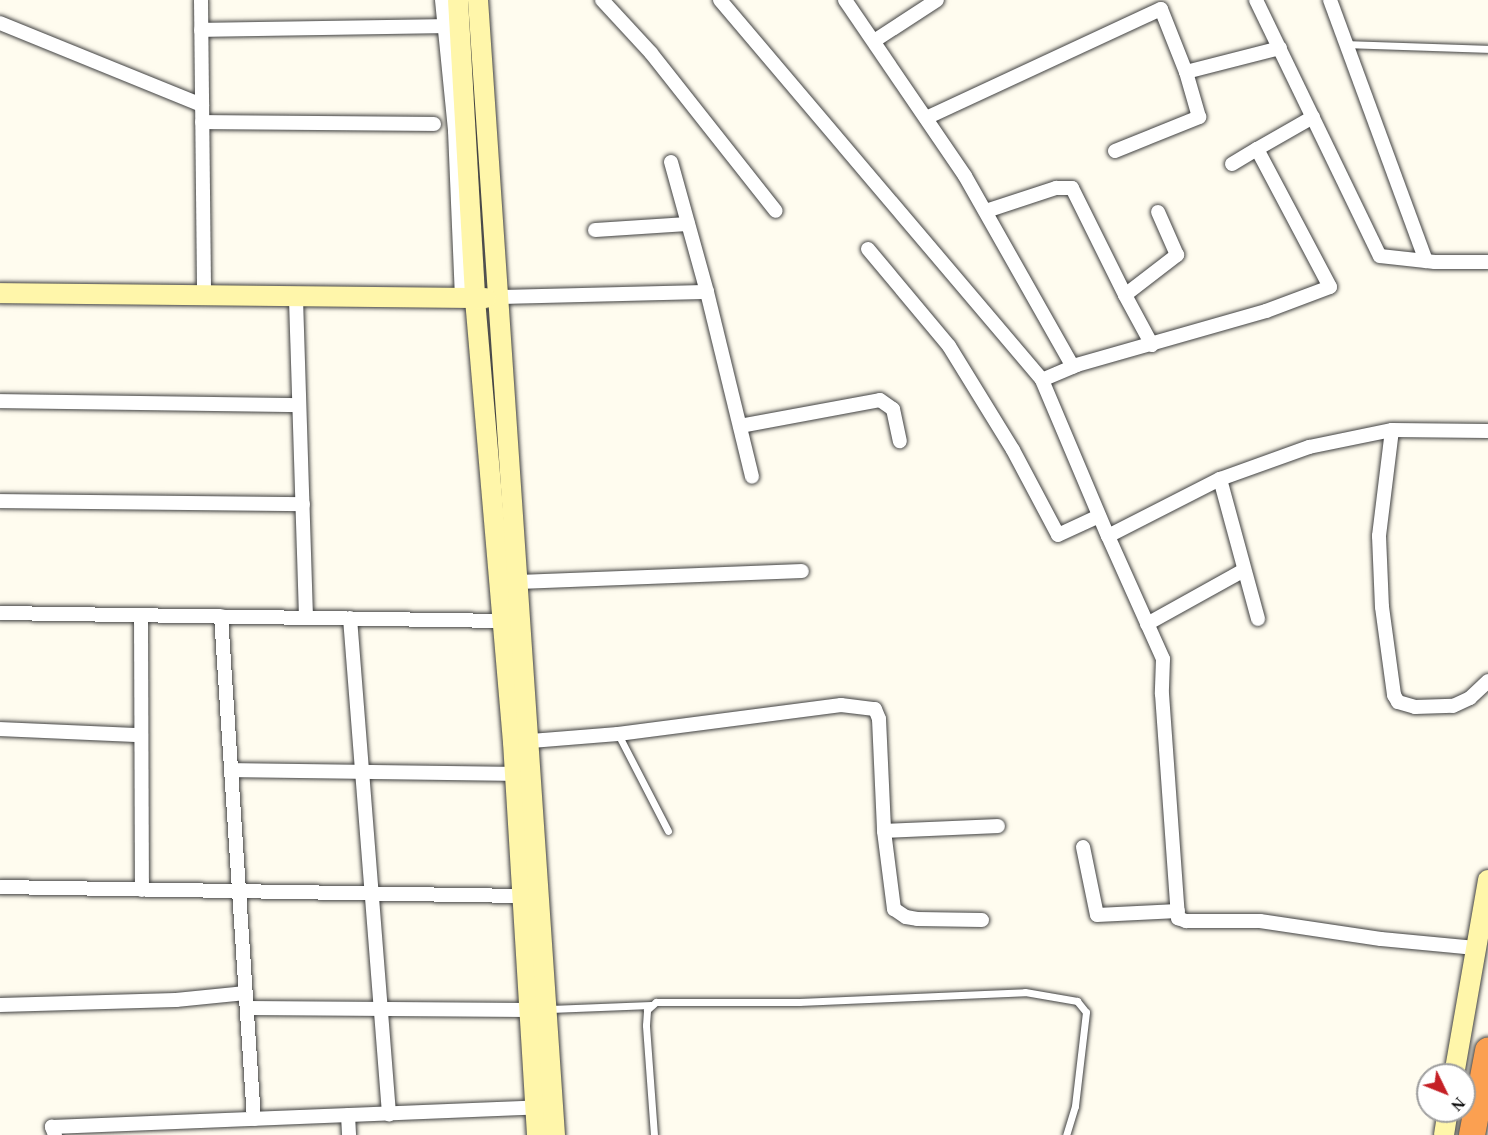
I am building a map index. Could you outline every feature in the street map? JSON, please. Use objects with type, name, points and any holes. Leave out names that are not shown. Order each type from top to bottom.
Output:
[{"type":"highway","points":[[1472,1135],[1488,1051]]},
{"type":"street","points":[[201,0],[204,296]]},
{"type":"street","points":[[442,0],[468,299],[505,621],[520,896],[555,1135]]},
{"type":"street","points":[[458,0],[468,299]]},
{"type":"street","points":[[478,0],[531,741],[538,1010],[535,1108],[537,1135]]},
{"type":"street","points":[[602,0],[651,53],[776,211]]},
{"type":"street","points":[[720,0],[1042,380],[1165,671],[1162,694],[1178,918],[1186,921],[1260,921],[1381,939],[1476,948]]},
{"type":"street","points":[[845,0],[986,211],[1073,367]]},
{"type":"street","points":[[874,41],[937,0]]},
{"type":"street","points":[[1256,0],[1380,256],[1426,261],[1488,262]]},
{"type":"street","points":[[1330,0],[1426,261]]},
{"type":"street","points":[[926,118],[1161,9],[1186,72],[1199,117],[1115,151]]},
{"type":"street","points":[[0,23],[202,105]]},
{"type":"street","points":[[201,30],[444,26]]},
{"type":"street","points":[[1186,72],[1280,48]]},
{"type":"street","points":[[1232,164],[1313,117]]},
{"type":"street","points":[[202,122],[434,124]]},
{"type":"street","points":[[1042,380],[1073,367],[1247,318],[1330,287],[1257,149]]},
{"type":"street","points":[[670,162],[707,292],[752,477]]},
{"type":"street","points":[[986,211],[1056,188],[1072,188],[1152,345]]},
{"type":"street","points":[[1125,295],[1177,255],[1158,212]]},
{"type":"street","points":[[595,230],[688,224]]},
{"type":"street","points":[[868,249],[949,346],[1013,450],[1058,535],[1099,516]]},
{"type":"street","points":[[0,293],[296,299],[468,299],[707,292]]},
{"type":"street","points":[[296,299],[306,618]]},
{"type":"street","points":[[0,400],[299,405]]},
{"type":"street","points":[[740,426],[880,400],[893,409],[900,441]]},
{"type":"street","points":[[1108,536],[1220,479],[1308,447],[1392,430],[1488,431]]},
{"type":"street","points":[[1392,430],[1379,536],[1382,607],[1394,694],[1398,702],[1415,707],[1454,706],[1470,698],[1488,681]]},
{"type":"street","points":[[1220,479],[1258,619]]},
{"type":"street","points":[[0,501],[303,504]]},
{"type":"street","points":[[1147,624],[1244,570]]},
{"type":"street","points":[[519,582],[802,571]]},
{"type":"street","points":[[0,613],[505,621]]},
{"type":"street","points":[[141,615],[142,890]]},
{"type":"street","points":[[221,616],[254,1119]]},
{"type":"street","points":[[350,618],[389,1114]]},
{"type":"street","points":[[531,741],[618,734],[841,705],[875,709],[879,719],[884,831],[891,898],[899,914],[917,919],[982,920]]},
{"type":"street","points":[[0,729],[140,735]]},
{"type":"street","points":[[231,770],[514,774]]},
{"type":"street","points":[[884,831],[998,826]]},
{"type":"street","points":[[1083,848],[1097,915],[1178,911]]},
{"type":"street","points":[[1456,1063],[1488,880]]},
{"type":"street","points":[[0,887],[520,896]]},
{"type":"street","points":[[0,1005],[176,1000],[246,993]]},
{"type":"street","points":[[247,1008],[538,1010]]},
{"type":"street","points":[[55,1135],[52,1127],[535,1108]]},
{"type":"street","points":[[348,1115],[349,1135]]},
{"type":"lane","points":[[1347,44],[1488,50]]},
{"type":"lane","points":[[618,734],[668,831]]},
{"type":"lane","points":[[538,1010],[651,1005],[676,999],[799,1002],[1025,992],[1077,1001],[1086,1012],[1085,1033],[1075,1106],[1066,1135]]},
{"type":"lane","points":[[651,1005],[646,1024],[654,1135]]}]
